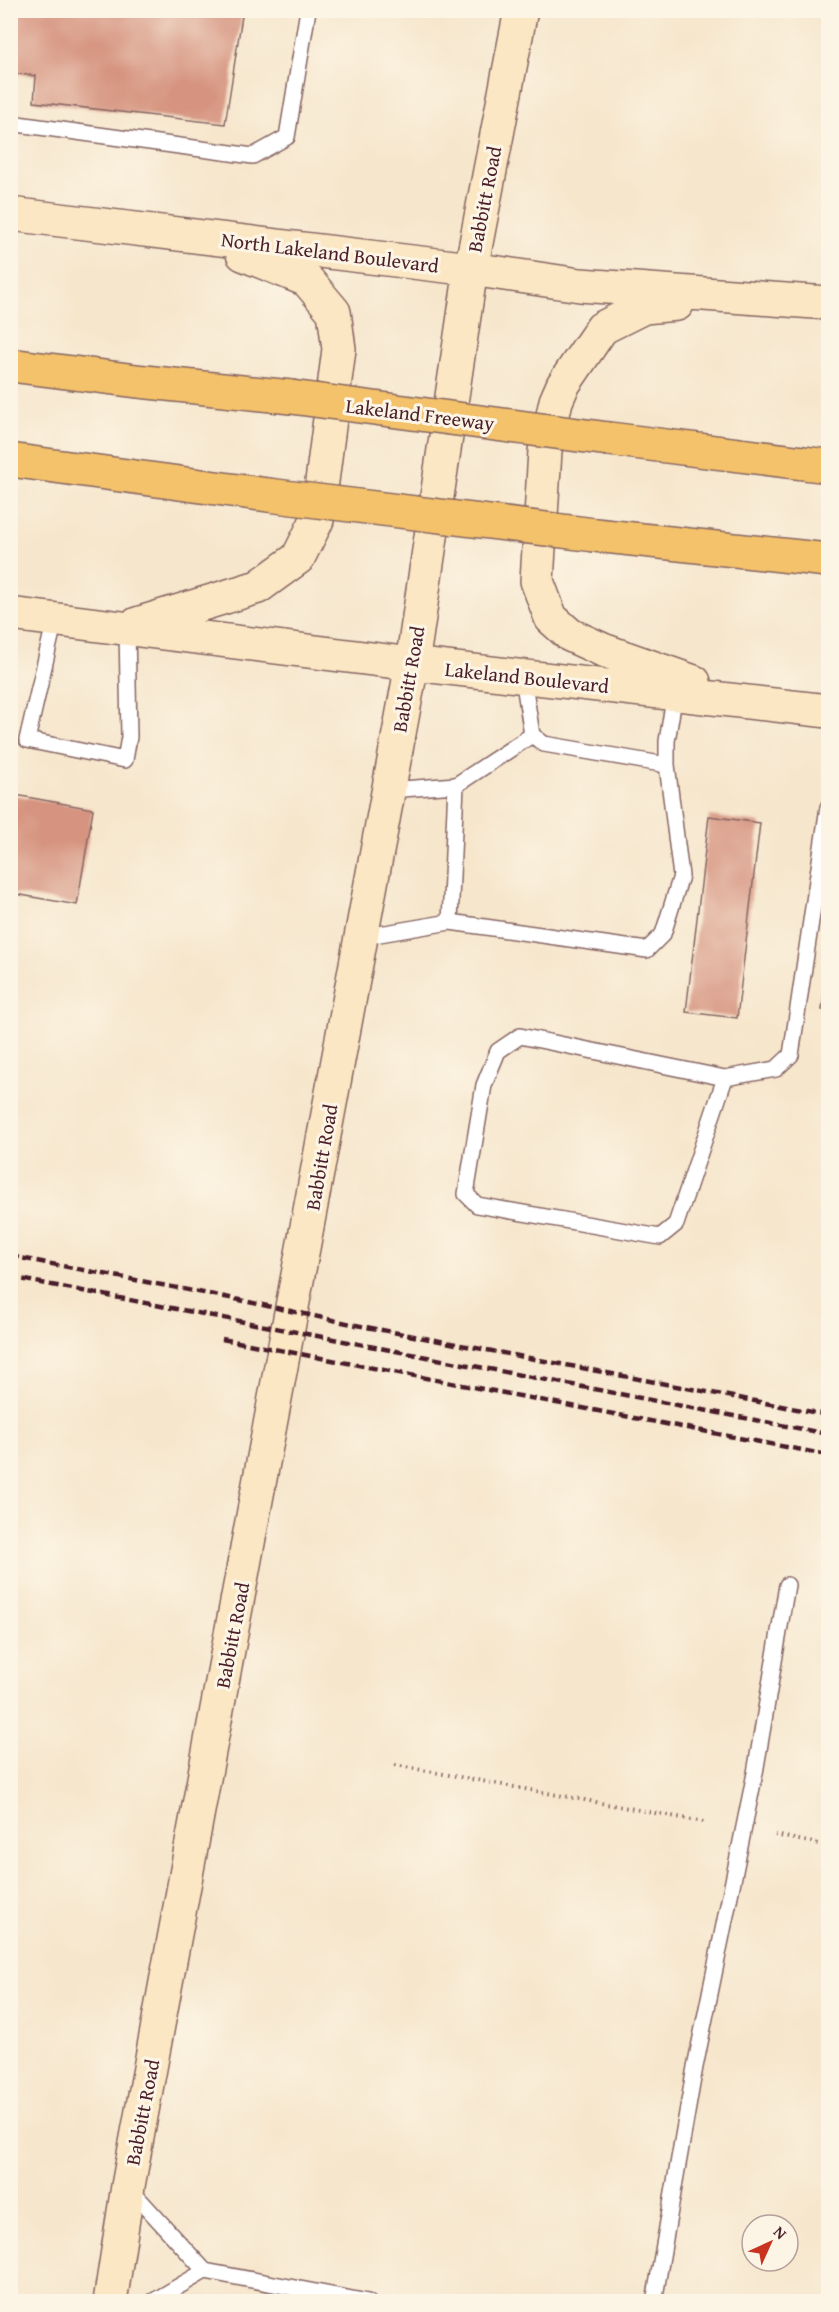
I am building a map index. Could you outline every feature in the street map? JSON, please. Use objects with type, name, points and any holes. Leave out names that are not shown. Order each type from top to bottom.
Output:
[{"type":"highway","name":"Lakeland Freeway","points":[[10,365],[291,397],[828,466]]},
{"type":"highway","points":[[10,460],[268,495],[595,535],[828,560]]},
{"type":"street","name":"Babbitt Road","points":[[110,2301],[128,2186],[412,664],[471,269],[521,10]]},
{"type":"street","name":"North Lakeland Boulevard","points":[[10,214],[471,269],[580,285],[828,303]]},
{"type":"street","points":[[127,627],[258,587],[298,558],[317,520],[339,349],[334,312],[307,279],[201,237]]},
{"type":"street","points":[[744,297],[644,307],[602,328],[583,354],[556,400],[545,452],[537,581],[551,618],[570,635],[603,650],[749,702]]},
{"type":"street","name":"Lakeland Boulevard","points":[[10,614],[412,664],[828,711]]},
{"type":"lane","points":[[10,123],[253,156],[287,137],[308,10]]},
{"type":"lane","points":[[55,619],[27,740],[125,760],[129,737],[127,627]]},
{"type":"lane","points":[[523,677],[532,735],[544,744],[667,765]]},
{"type":"lane","points":[[362,937],[450,922],[647,950],[663,934],[681,876],[667,765],[667,741],[675,693]]},
{"type":"lane","points":[[389,790],[456,785],[532,735]]},
{"type":"lane","points":[[450,922],[456,785]]},
{"type":"lane","points":[[725,1078],[676,1224],[660,1237],[477,1205],[466,1194],[484,1085],[498,1050],[520,1036],[725,1078],[776,1069],[791,1055],[828,807]]},
{"type":"lane","points":[[654,2301],[695,2067],[755,1773],[787,1585]]},
{"type":"lane","points":[[128,2186],[205,2271],[368,2301]]},
{"type":"lane","points":[[152,2301],[205,2271]]},
{"type":"path","points":[[395,1765],[704,1822]]},
{"type":"path","points":[[775,1835],[828,1846]]},
{"type":"building","points":[[10,10],[216,10],[242,16],[225,124],[34,102],[36,76],[10,73]]},
{"type":"building","points":[[10,794],[93,809],[77,905],[10,893]]},
{"type":"building","points":[[709,816],[760,823],[737,1018],[686,1012]]},
{"type":"building","points":[[828,968],[828,1011],[822,1010]]},
{"type":"railway","points":[[10,1256],[828,1415]]},
{"type":"railway","points":[[10,1277],[828,1434]]},
{"type":"railway","points":[[222,1339],[828,1455]]}]
